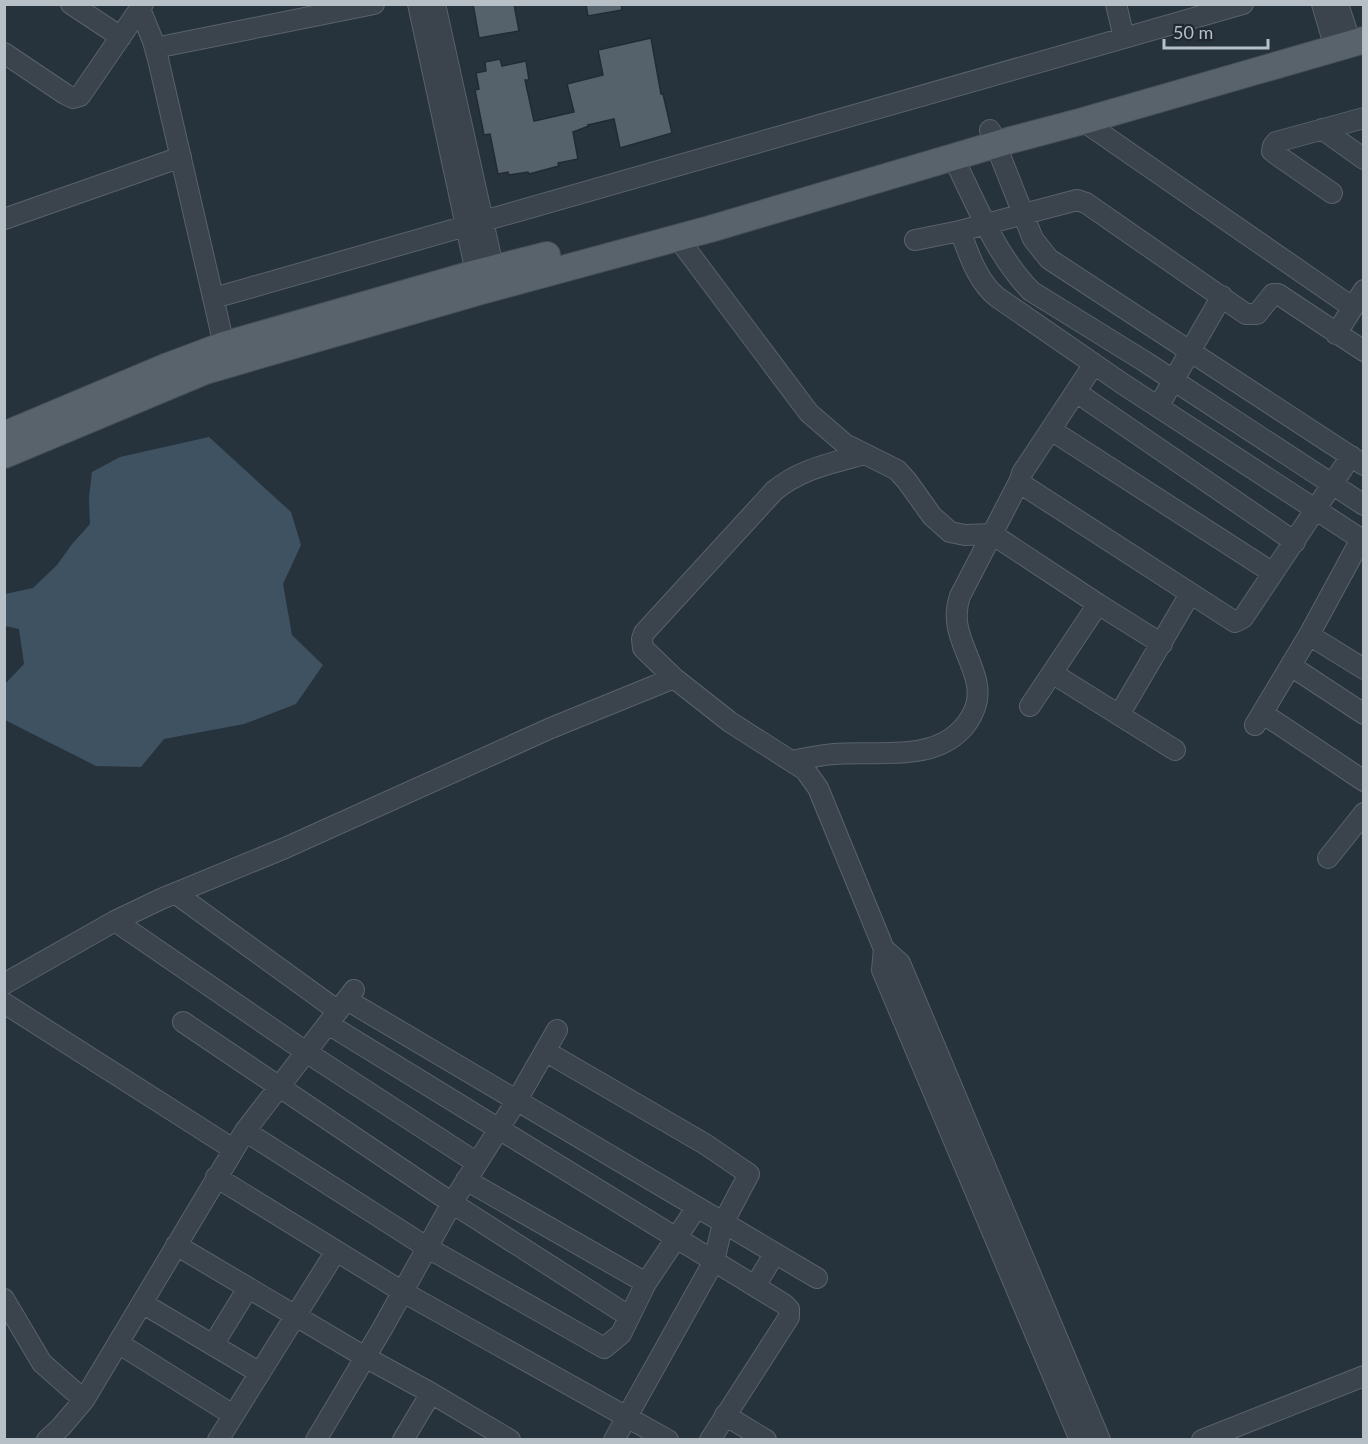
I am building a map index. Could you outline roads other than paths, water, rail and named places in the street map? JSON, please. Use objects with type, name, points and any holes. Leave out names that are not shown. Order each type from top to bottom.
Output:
[{"type":"main road","points":[[4,455],[205,370],[487,280],[706,214],[992,138],[1083,121],[1347,31]]},
{"type":"main road","points":[[4,435],[224,345],[487,280],[677,237],[953,157],[992,138],[1079,106],[1347,31]]},
{"type":"street","points":[[71,4],[121,37]]},
{"type":"street","points":[[155,48],[374,4]]},
{"type":"street","points":[[418,4],[475,225]]},
{"type":"street","points":[[435,4],[487,280]]},
{"type":"street","points":[[1116,4],[1124,38]]},
{"type":"street","points":[[214,298],[1243,4]]},
{"type":"street","points":[[1323,4],[1347,31]]},
{"type":"street","points":[[4,53],[73,98],[80,96],[141,7]]},
{"type":"street","points":[[141,7],[155,48],[224,345]]},
{"type":"street","points":[[1332,193],[1272,151],[1273,146],[1276,142],[1364,117]]},
{"type":"street","points":[[1083,121],[1353,307]]},
{"type":"street","points":[[1322,129],[1364,159]]},
{"type":"street","points":[[992,138],[1033,239],[1050,259],[1357,461],[1332,484],[1243,618],[1235,622],[1026,487],[1020,480]]},
{"type":"street","points":[[4,219],[181,156]]},
{"type":"street","points":[[953,157],[1004,258],[1031,291],[1174,380],[1364,505]]},
{"type":"street","points":[[915,240],[960,231],[1067,202],[1086,203],[1246,314],[1252,315],[1257,314],[1274,294],[1291,264]]},
{"type":"street","points":[[960,231],[975,269],[989,291],[1158,407],[1362,540],[1259,719],[1364,781]]},
{"type":"street","points":[[677,237],[809,413],[845,444],[897,470],[932,516],[950,532],[965,535],[992,534],[1162,644]]},
{"type":"street","points":[[1335,334],[1364,290]]},
{"type":"street","points":[[1274,294],[1278,294],[1335,334],[1364,351]]},
{"type":"street","points":[[1158,407],[1222,296]]},
{"type":"street","points":[[793,761],[835,753],[915,752],[951,739],[965,726],[978,701],[978,690],[958,632],[956,608],[960,596],[1022,473],[1094,364]]},
{"type":"street","points":[[1076,392],[1295,542]]},
{"type":"street","points":[[1051,430],[1273,573]]},
{"type":"street","points":[[865,454],[801,472],[774,491],[644,633],[643,648],[674,678],[730,722],[805,770],[818,788],[884,949],[900,963],[1100,1440]]},
{"type":"street","points":[[1119,715],[1190,594]]},
{"type":"street","points":[[1030,706],[1098,604]]},
{"type":"street","points":[[1309,634],[1364,669]]},
{"type":"street","points":[[1290,666],[1364,714]]},
{"type":"street","points":[[1052,673],[1175,750]]},
{"type":"street","points":[[4,984],[115,921],[175,893],[285,848],[550,729],[674,678]]},
{"type":"street","points":[[1328,858],[1357,835],[1364,813]]},
{"type":"street","points":[[175,893],[342,1006],[498,1129],[789,1308],[789,1317],[710,1440]]},
{"type":"street","points":[[115,921],[306,1052],[477,1162]]},
{"type":"street","points":[[884,949],[882,970],[1080,1440]]},
{"type":"street","points":[[4,1003],[233,1149]]},
{"type":"street","points":[[47,1440],[84,1400],[245,1131],[342,1006]]},
{"type":"street","points":[[342,1006],[517,1100],[817,1278]]},
{"type":"street","points":[[183,1022],[452,1203],[624,1313]]},
{"type":"street","points":[[316,1440],[452,1203],[517,1100],[557,1030]]},
{"type":"street","points":[[546,1051],[705,1144],[748,1174],[723,1223],[714,1261],[614,1440]]},
{"type":"street","points":[[245,1131],[428,1248],[604,1348],[621,1334],[646,1283],[697,1207]]},
{"type":"street","points":[[216,1177],[403,1292],[668,1440]]},
{"type":"street","points":[[466,1180],[646,1283]]},
{"type":"street","points":[[176,1245],[365,1357],[431,1393],[498,1436]]},
{"type":"street","points":[[218,1440],[336,1251]]},
{"type":"street","points":[[755,1286],[775,1253]]},
{"type":"street","points":[[213,1345],[248,1288]]},
{"type":"street","points":[[4,1299],[42,1364],[84,1400]]},
{"type":"street","points":[[142,1303],[260,1373]]},
{"type":"street","points":[[118,1343],[233,1415]]},
{"type":"street","points":[[1202,1440],[1364,1376]]},
{"type":"street","points":[[403,1440],[431,1393]]},
{"type":"street","points":[[725,1415],[766,1440]]},
{"type":"water","points":[[209,437],[291,512],[301,545],[283,584],[292,635],[323,665],[296,704],[244,724],[164,739],[141,767],[96,766],[5,720],[5,684],[24,664],[19,629],[5,626],[5,594],[33,588],[57,565],[90,524],[89,498],[92,472],[120,457]]}]
